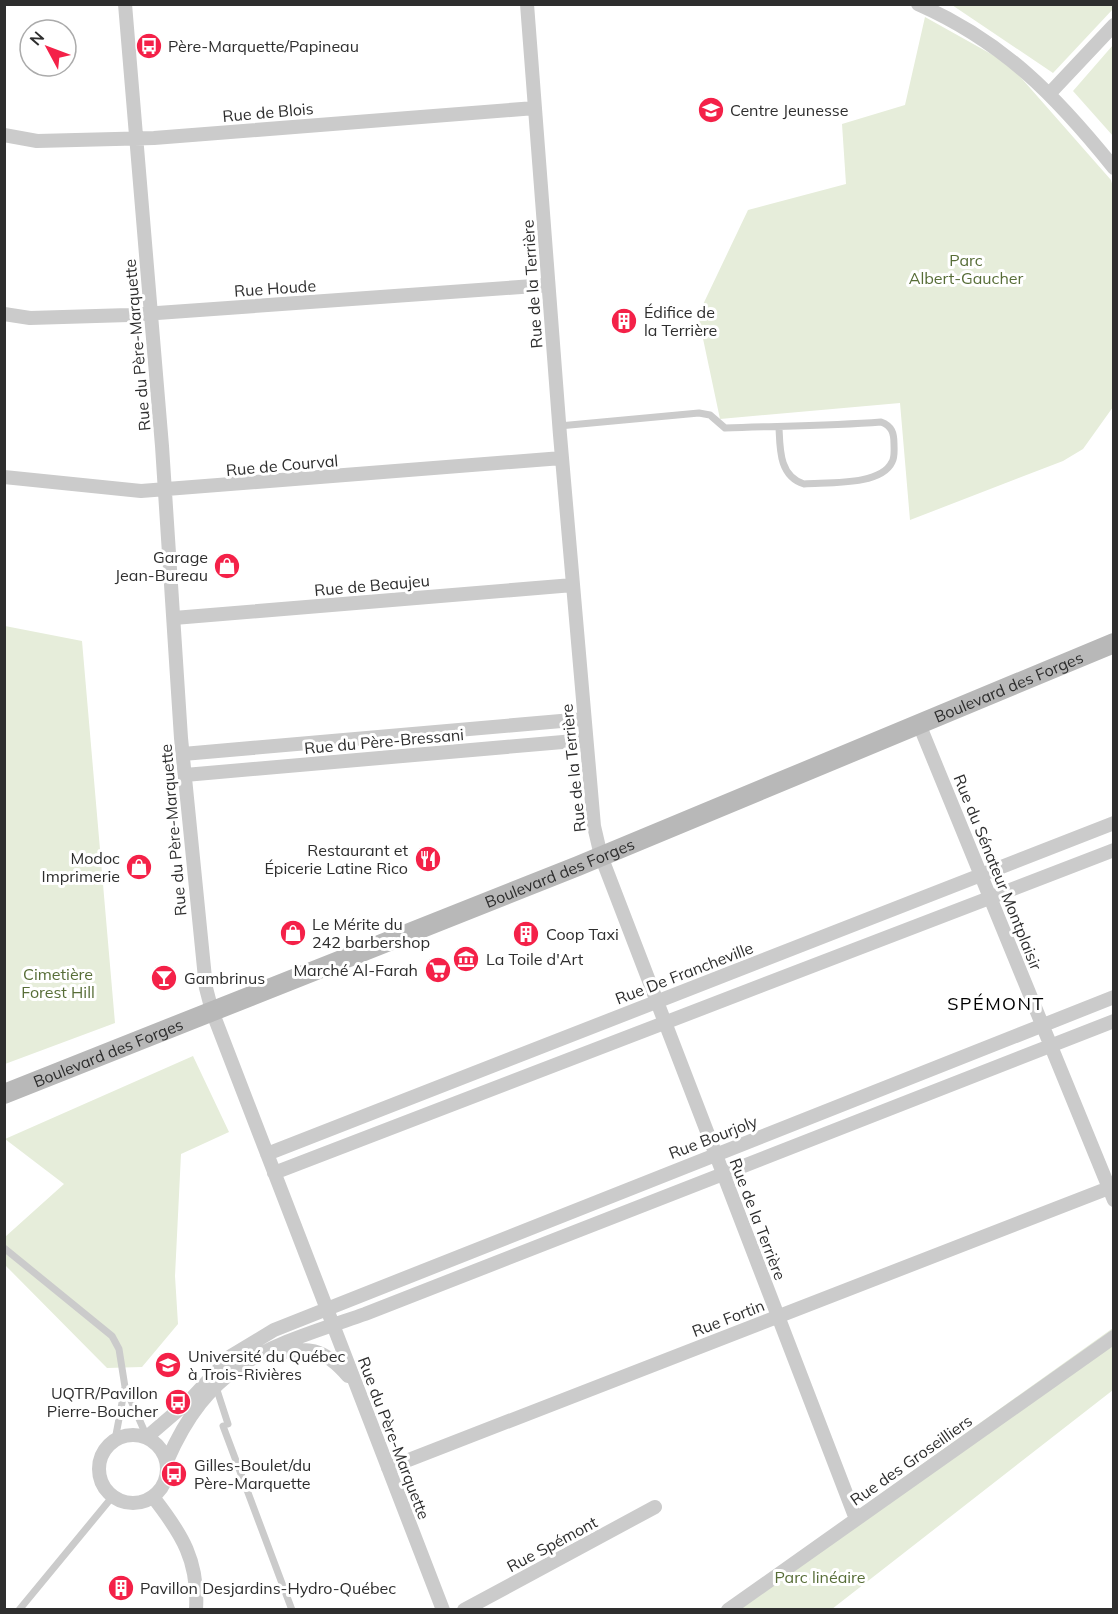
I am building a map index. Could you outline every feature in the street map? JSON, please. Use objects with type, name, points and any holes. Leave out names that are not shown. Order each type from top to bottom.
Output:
[{"type":"main road","name":"Boulevard des Forges","points":[[4,1094],[601,856],[1113,643]]},
{"type":"street","name":"Rue du Père-Marquette","points":[[125,4],[165,490],[184,775],[206,988],[212,1011],[443,1610]]},
{"type":"street","name":"Rue de la Terrière","points":[[527,4],[559,426],[594,826],[601,856],[856,1519]]},
{"type":"street","points":[[918,4],[980,38],[1050,93],[1113,168]]},
{"type":"street","points":[[1050,93],[1113,25]]},
{"type":"street","name":"Rue de Blois","points":[[4,135],[37,141],[136,139],[535,108]]},
{"type":"street","name":"Rue Houde","points":[[4,314],[30,318],[151,313],[548,285]]},
{"type":"street","name":"Rue de Courval","points":[[4,477],[141,491],[562,458]]},
{"type":"street","name":"Rue de Beaujeu","points":[[174,618],[573,585]]},
{"type":"street","name":"Rue du Père-Bressani","points":[[183,754],[584,719]]},
{"type":"street","name":"Rue du Sénateur Montplaisir","points":[[919,724],[1112,1191]]},
{"type":"street","name":"Rue du Père-Bressani","points":[[184,775],[586,740]]},
{"type":"street","name":"Rue De Francheville","points":[[267,1154],[1113,823]]},
{"type":"street","points":[[274,1173],[1113,850]]},
{"type":"street","name":"Rue Bourjoly","points":[[147,1437],[190,1400],[236,1351],[274,1330],[1113,998]]},
{"type":"street","points":[[167,1461],[156,1443],[136,1434],[115,1440],[107,1447],[99,1468],[105,1489],[113,1496],[132,1503],[153,1497],[165,1481],[167,1461],[180,1431],[216,1387],[247,1360],[267,1349],[333,1326],[1113,1021]]},
{"type":"street","name":"Rue Fortin","points":[[388,1468],[1112,1191]]},
{"type":"street","name":"Rue des Groseilliers","points":[[728,1610],[1113,1337]]},
{"type":"street","points":[[247,1360],[288,1351],[320,1351],[334,1360],[355,1384]]},
{"type":"street","points":[[153,1497],[178,1529],[192,1559],[196,1610]]},
{"type":"street","name":"Rue Spémont","points":[[464,1610],[655,1508]]},
{"type":"lane","points":[[559,426],[699,413],[710,415],[725,428],[886,424],[894,434],[894,460],[885,471],[872,479],[804,484],[796,482],[785,469],[781,458],[779,428]]},
{"type":"lane","points":[[4,1248],[112,1336],[119,1349],[125,1387],[147,1437]]},
{"type":"lane","points":[[115,1440],[125,1387]]},
{"type":"lane","points":[[216,1387],[225,1425],[292,1610]]},
{"type":"lane","points":[[19,1610],[113,1496]]},
{"type":"green space","points":[[1113,4],[1113,9],[1053,73],[952,5]]},
{"type":"green space","name":"Parc Albert-Gaucher","points":[[925,17],[1009,64],[1111,180],[1114,191],[1113,407],[1083,449],[1063,461],[910,520],[900,403],[720,419],[698,315],[748,210],[846,184],[842,124],[905,105]]},
{"type":"green space","points":[[1113,45],[1113,136],[1073,91]]},
{"type":"green space","name":"Cimetière Forest Hill","points":[[5,626],[82,641],[115,1023],[5,1064]]},
{"type":"green space","points":[[193,1056],[229,1132],[181,1154],[175,1276],[178,1324],[142,1367],[107,1368],[5,1265],[5,1237],[64,1184],[5,1139]]},
{"type":"green space","name":"Parc linéaire","points":[[1113,1328],[1113,1390],[832,1609],[718,1610]]},
{"type":"place","name":"Père-Marquette/Papineau","points":[[149,46]]},
{"type":"place","name":"Centre Jeunesse","points":[[711,110]]},
{"type":"place","name":"Édifice de la Terrière","points":[[624,321]]},
{"type":"place","name":"Garage Jean-Bureau","points":[[227,566]]},
{"type":"place","name":"Restaurant et Épicerie Latine Rico","points":[[428,859]]},
{"type":"place","name":"Modoc Imprimerie","points":[[139,867]]},
{"type":"place","name":"Le Mérite du 242 barbershop","points":[[293,933]]},
{"type":"place","name":"Coop Taxi","points":[[526,934]]},
{"type":"place","name":"La Toile d'Art","points":[[466,959]]},
{"type":"place","name":"Marché Al-Farah","points":[[438,970]]},
{"type":"place","name":"Gambrinus","points":[[164,978]]},
{"type":"place","name":"Université du Québec à Trois-Rivières","points":[[168,1365]]},
{"type":"place","name":"UQTR/Pavillon Pierre-Boucher","points":[[178,1402]]},
{"type":"place","name":"Gilles-Boulet/du Père-Marquette","points":[[174,1474]]},
{"type":"place","name":"Pavillon Desjardins-Hydro-Québec","points":[[121,1588]]},
{"type":"district","name":"SPÉMONT","points":[[996,1003]]}]
